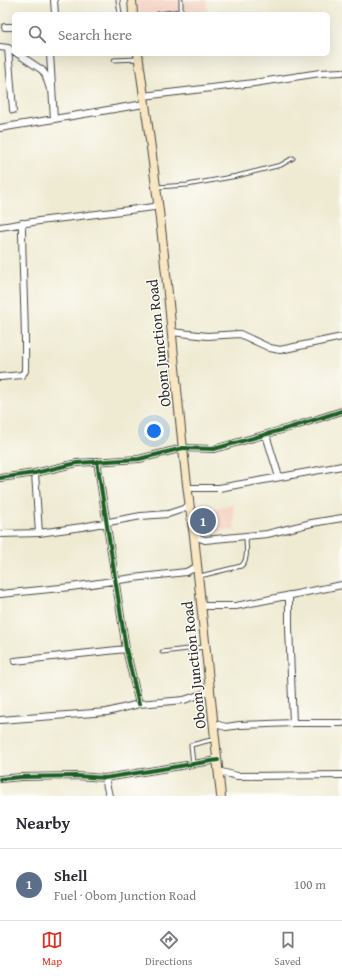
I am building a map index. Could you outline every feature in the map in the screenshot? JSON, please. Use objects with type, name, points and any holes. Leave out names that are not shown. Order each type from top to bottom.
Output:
[{"type":"main road","points":[[132,0],[134,12]]},
{"type":"main road","name":"Obom Junction Road","points":[[138,56],[158,203],[221,796]]},
{"type":"street","points":[[54,0],[55,12]]},
{"type":"street","points":[[5,27],[12,27]]},
{"type":"street","points":[[0,47],[8,48],[12,51]]},
{"type":"street","points":[[8,48],[14,110]]},
{"type":"street","points":[[21,56],[42,70],[45,74],[53,100]]},
{"type":"street","points":[[50,56],[54,119]]},
{"type":"street","points":[[0,128],[54,119],[144,100],[313,74],[342,72]]},
{"type":"street","points":[[0,227],[154,207],[158,203]]},
{"type":"street","points":[[0,377],[18,377],[22,376],[25,371],[26,340],[23,294],[22,223]]},
{"type":"street","points":[[172,332],[207,336],[240,334],[270,348],[280,350],[342,337]]},
{"type":"street","points":[[0,478],[97,461],[139,459],[183,448],[214,449],[266,435],[342,411]]},
{"type":"street","points":[[266,435],[280,477]]},
{"type":"street","points":[[97,461],[126,649],[139,704]]},
{"type":"street","points":[[188,488],[219,488],[342,466]]},
{"type":"street","points":[[35,473],[39,533]]},
{"type":"street","points":[[0,534],[39,533],[141,516],[168,514],[190,507]]},
{"type":"street","points":[[194,536],[205,540],[246,537],[342,518]]},
{"type":"street","points":[[0,594],[71,587],[186,572],[197,567]]},
{"type":"street","points":[[201,606],[236,606],[342,585]]},
{"type":"street","points":[[289,595],[293,723]]},
{"type":"street","points":[[15,661],[126,649]]},
{"type":"street","points":[[0,720],[107,712],[139,704],[184,700],[211,691]]},
{"type":"street","points":[[214,724],[226,728],[240,725],[342,723]]},
{"type":"street","points":[[0,779],[76,776],[105,778],[218,760]]},
{"type":"street","points":[[218,771],[237,776],[342,775]]},
{"type":"street","points":[[105,778],[109,796]]},
{"type":"lane","points":[[118,0],[120,12]]},
{"type":"lane","points":[[173,12],[180,11],[181,0]]},
{"type":"lane","points":[[114,60],[138,56]]},
{"type":"lane","points":[[155,187],[187,185],[237,176],[281,165],[293,158]]},
{"type":"lane","points":[[198,577],[242,566],[246,559],[246,537]]},
{"type":"lane","points":[[162,652],[205,647]]},
{"type":"lane","points":[[192,764],[191,745],[216,739]]},
{"type":"shaded area","points":[[136,0],[206,0],[208,12],[137,12]]},
{"type":"shaded area","points":[[233,505],[235,530],[195,533],[192,511]]},
{"type":"cycle path","points":[[0,478],[35,473],[77,463],[139,459],[183,448],[214,449],[342,411]]},
{"type":"cycle path","points":[[97,461],[126,649],[139,704]]},
{"type":"cycle path","points":[[0,779],[76,776],[105,778],[218,760]]},
{"type":"place","name":"Shell","points":[[203,521]]}]
